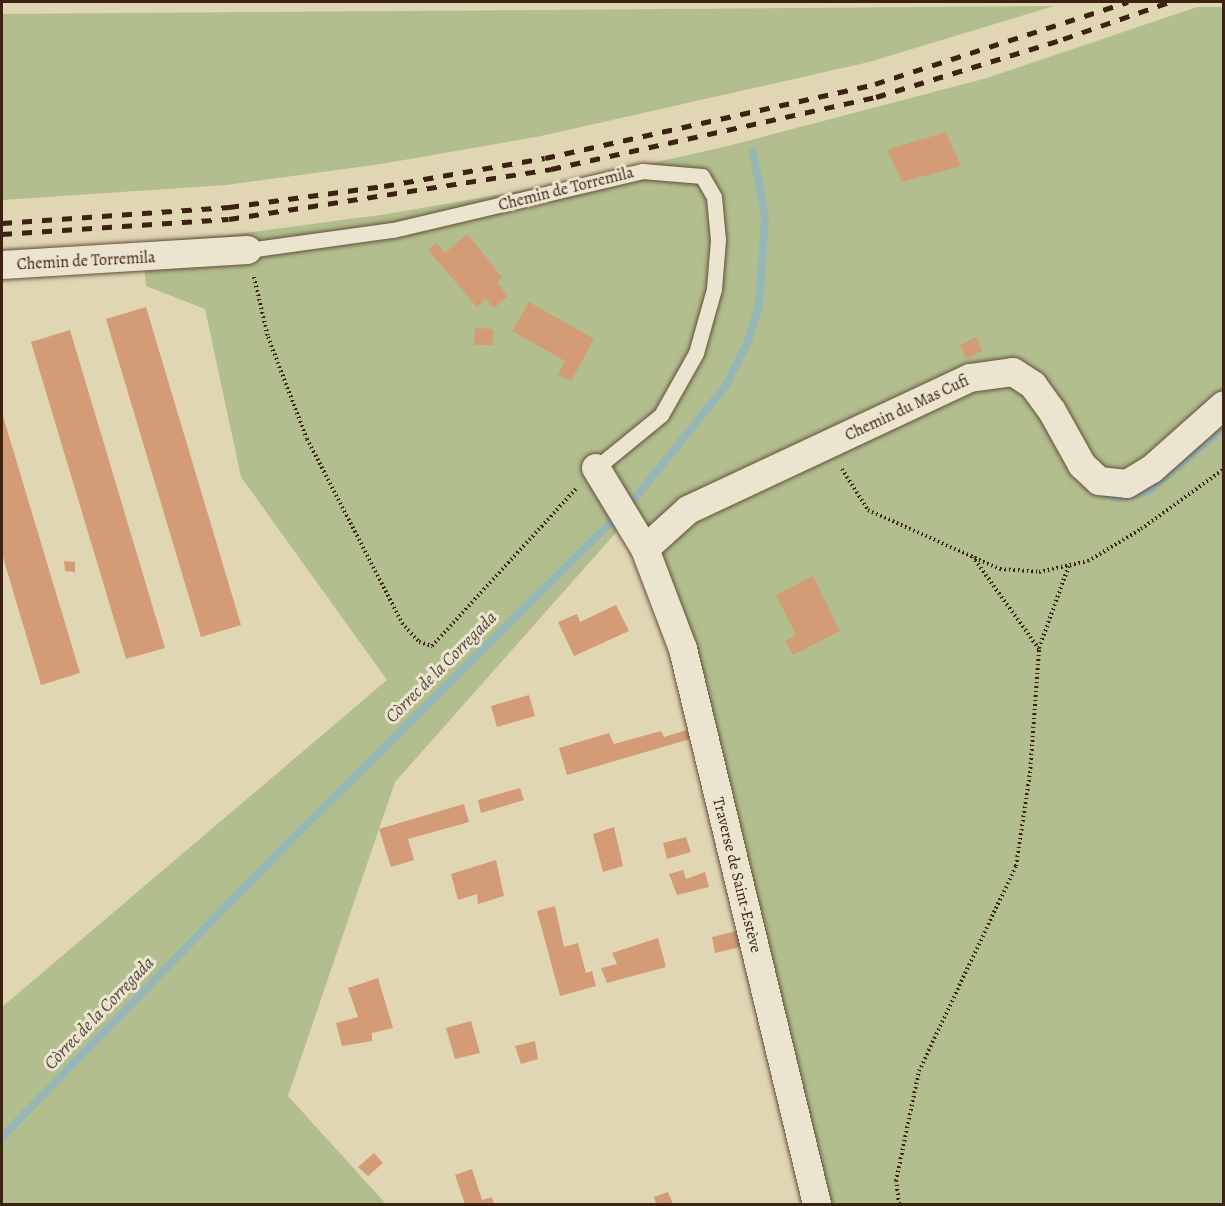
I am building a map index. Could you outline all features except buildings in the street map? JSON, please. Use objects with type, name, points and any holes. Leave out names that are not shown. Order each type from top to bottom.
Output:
[{"type":"street","name":"Chemin de Torremila","points":[[2,265],[248,250]]},
{"type":"street","name":"Chemin du Mas Cufi","points":[[645,549],[688,510],[970,378],[1013,372],[1033,385],[1052,411],[1082,465],[1099,482],[1127,484],[1152,469],[1224,405]]},
{"type":"street","points":[[596,468],[645,549]]},
{"type":"street","name":"Traverse de Saint-Estève","points":[[645,549],[683,649],[817,1204]]},
{"type":"lane","name":"Chemin de Torremila","points":[[248,250],[393,230],[642,171],[702,176],[714,197],[718,240],[714,289],[696,354],[661,415],[596,468]]},
{"type":"path","points":[[248,250],[268,337],[307,439],[402,623],[419,642],[432,646],[596,468]]},
{"type":"path","points":[[829,444],[853,491],[868,510],[1000,569],[1039,572],[1088,561],[1141,529],[1224,469]]},
{"type":"path","points":[[973,558],[1039,649]]},
{"type":"path","points":[[899,1204],[897,1181],[919,1071],[1016,866],[1030,773],[1039,649],[1069,565]]},
{"type":"green space","points":[[1054,6],[869,62],[541,136],[381,164],[226,185],[2,200],[2,14]]},
{"type":"green space","points":[[1197,7],[1223,7],[1223,1204],[831,1204],[696,645],[620,528],[395,782],[288,1096],[386,1204],[2,1204],[2,1007],[387,680],[241,477],[205,309],[146,286],[142,242],[230,235],[387,214],[554,185],[728,146],[987,78]]},
{"type":"waterway","name":"Còrrec de la Corregada","points":[[2,1137],[289,842],[635,498],[725,387],[748,341],[759,306],[765,218],[753,152]]},
{"type":"waterway","points":[[1106,494],[1117,498],[1149,491],[1224,427]]},
{"type":"railway","points":[[2,223],[229,207],[384,186],[545,158],[875,84],[1128,2]]},
{"type":"railway","points":[[2,234],[229,219],[551,169],[876,97],[1063,39],[1169,2]]}]
